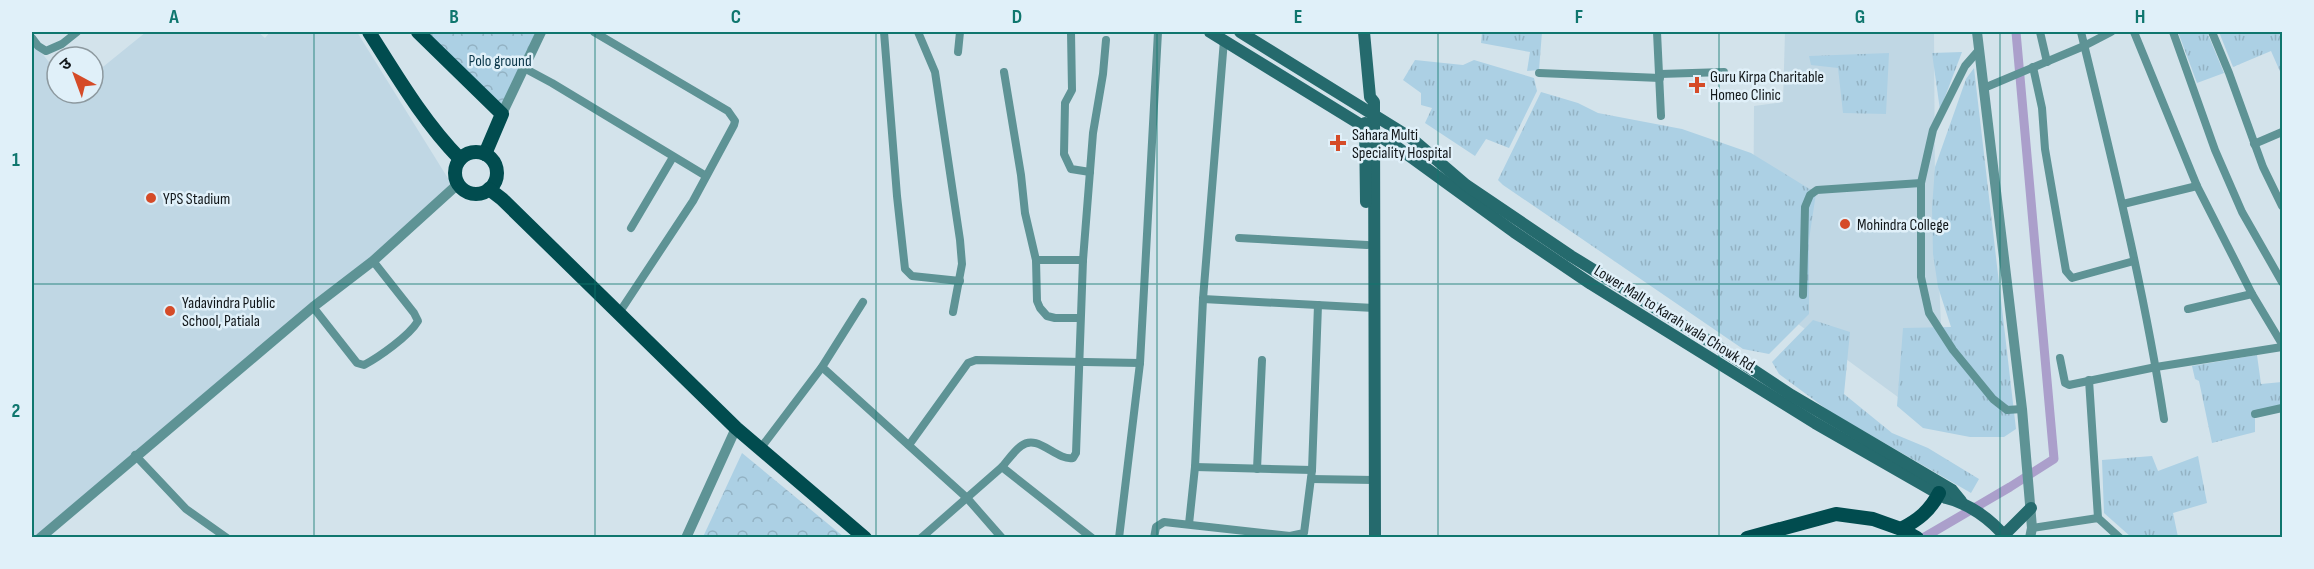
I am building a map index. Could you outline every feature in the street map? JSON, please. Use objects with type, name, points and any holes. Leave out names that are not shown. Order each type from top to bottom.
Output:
[{"type":"main road","points":[[369,32],[397,78],[435,131],[460,159]]},
{"type":"main road","points":[[418,32],[502,114],[485,154]]},
{"type":"main road","name":"Lower Mall to Karah wala Chowk Rd.","points":[[1210,32],[1369,130],[1429,169],[1514,232],[1568,261],[1815,423],[1946,498],[1963,502],[1996,526],[2005,536]]},
{"type":"main road","points":[[1240,32],[1411,138],[1467,185],[1568,261],[1718,346],[1791,395],[1952,490],[1963,502]]},
{"type":"main road","points":[[1364,32],[1370,97],[1374,102],[1370,112],[1369,130],[1367,245],[1371,308]]},
{"type":"main road","points":[[1367,537],[1371,479],[1369,130]]},
{"type":"main road","points":[[472,152],[485,154],[491,158],[497,171],[496,178],[489,189],[476,194],[458,184],[455,171],[460,159],[472,152]]},
{"type":"main road","points":[[489,189],[502,199],[736,428],[865,537]]},
{"type":"main road","points":[[1371,479],[1375,537]]},
{"type":"main road","points":[[1747,537],[1836,514],[1873,519],[1909,533],[1933,506],[1939,494]]},
{"type":"main road","points":[[2005,536],[2031,508]]},
{"type":"street","points":[[32,38],[46,51],[62,44],[77,32]]},
{"type":"street","points":[[502,114],[540,32]]},
{"type":"street","points":[[594,32],[733,115],[735,125],[693,201],[619,313]]},
{"type":"street","points":[[884,32],[905,269],[907,274],[912,276],[960,281]]},
{"type":"street","points":[[918,32],[935,72],[960,240],[962,264],[953,312]]},
{"type":"street","points":[[958,52],[960,32]]},
{"type":"street","points":[[1071,32],[1072,90],[1065,103],[1064,154],[1071,169],[1090,172]]},
{"type":"street","points":[[1119,537],[1140,363],[1158,32]]},
{"type":"street","points":[[1657,32],[1661,116]]},
{"type":"street","points":[[1977,32],[2022,409],[2031,508],[2031,533],[2098,518]]},
{"type":"street","points":[[2040,32],[2047,62]]},
{"type":"street","points":[[2080,32],[2122,204],[2156,367],[2164,419]]},
{"type":"street","points":[[1984,88],[2084,46],[2110,32]]},
{"type":"street","points":[[2060,358],[2062,378],[2067,385],[2156,367],[2283,346],[2252,294],[2197,186],[2134,32]]},
{"type":"street","points":[[2173,32],[2214,150],[2242,212],[2283,282]]},
{"type":"street","points":[[2212,32],[2263,167],[2282,205]]},
{"type":"street","points":[[921,537],[1002,467],[1022,445],[1030,442],[1068,459],[1073,458],[1076,453],[1083,260],[1093,133],[1106,40]]},
{"type":"street","points":[[1189,524],[1195,467],[1203,299],[1224,40]]},
{"type":"street","points":[[1979,50],[1965,66],[1933,130],[1921,183],[1921,277],[1929,313],[1953,350],[1993,399],[2007,410],[2022,409]]},
{"type":"street","points":[[524,68],[706,176]]},
{"type":"street","points":[[2033,68],[2042,108],[2047,161],[2066,272],[2072,278],[2134,261]]},
{"type":"street","points":[[1004,72],[1022,175],[1025,213],[1036,260],[1037,301],[1047,316],[1080,318]]},
{"type":"street","points":[[1539,73],[1660,76],[1724,72]]},
{"type":"street","points":[[2254,144],[2283,132]]},
{"type":"street","points":[[631,228],[674,157]]},
{"type":"street","points":[[1803,296],[1805,207],[1810,195],[1817,190],[1921,183]]},
{"type":"street","points":[[40,537],[313,307],[374,261],[458,184]]},
{"type":"street","points":[[2122,204],[2197,186]]},
{"type":"street","points":[[1239,238],[1367,245]]},
{"type":"street","points":[[1036,260],[1083,260]]},
{"type":"street","points":[[313,307],[357,363],[363,365],[380,355],[418,321],[374,261]]},
{"type":"street","points":[[2188,309],[2252,294]]},
{"type":"street","points":[[1203,299],[1371,308]]},
{"type":"street","points":[[760,449],[822,367],[863,302]]},
{"type":"street","points":[[1154,537],[1159,524],[1189,524],[1290,536],[1304,533],[1311,474],[1318,305]]},
{"type":"street","points":[[909,445],[968,363],[976,360],[1140,363]]},
{"type":"street","points":[[1257,470],[1262,360]]},
{"type":"street","points":[[822,367],[967,498],[1002,537]]},
{"type":"street","points":[[2089,380],[2098,518],[2120,537]]},
{"type":"street","points":[[2255,414],[2283,408]]},
{"type":"street","points":[[686,537],[736,428]]},
{"type":"street","points":[[135,455],[186,509],[227,537]]},
{"type":"street","points":[[1002,467],[1092,537]]},
{"type":"street","points":[[1195,467],[1371,479]]},
{"type":"street","points":[[1208,526],[1208,537]]},
{"type":"shaded area","name":"Yadavindra Public School, Patiala","points":[[146,32],[258,32],[265,38],[270,32],[357,32],[454,188],[41,538],[32,537],[32,41],[45,57],[45,105],[105,105],[105,65]]},
{"type":"shaded area","name":"Mohindra College","points":[[1785,32],[1934,32],[1935,191],[1941,324],[1917,411],[1757,294],[1753,257],[1754,106],[1783,102]]},
{"type":"green space","name":"Polo ground","points":[[420,32],[545,32],[505,110]]},
{"type":"green space","points":[[1482,32],[1542,32],[1539,70],[1527,71],[1530,52],[1481,43]]},
{"type":"green space","points":[[2178,32],[2207,32],[2224,73],[2197,83]]},
{"type":"green space","points":[[2219,32],[2282,32],[2282,76],[2271,51],[2233,67]]},
{"type":"green space","points":[[1962,52],[1940,110],[1932,53]]},
{"type":"green space","points":[[1889,53],[1886,114],[1843,113],[1838,68],[1811,65],[1809,56]]},
{"type":"green space","points":[[1415,60],[1463,65],[1474,60],[1534,78],[1537,91],[1509,148],[1486,139],[1475,156],[1425,123],[1432,108],[1421,105],[1421,93],[1403,80]]},
{"type":"green space","points":[[1974,68],[2016,429],[2004,437],[1970,437],[1923,428],[1897,406],[1903,328],[1951,327],[1938,287],[1933,254],[1932,208],[1935,167],[1966,79]]},
{"type":"green space","points":[[1541,92],[1578,103],[1598,113],[1682,129],[1751,153],[1816,193],[1809,240],[1809,314],[1769,354],[1743,349],[1503,185],[1498,180]]},
{"type":"green space","points":[[1813,320],[1850,332],[1844,394],[1892,433],[1928,448],[1979,479],[1971,493],[1829,411],[1779,374],[1772,362]]},
{"type":"green space","points":[[2257,355],[2261,384],[2282,382],[2282,406],[2255,412],[2255,432],[2212,443],[2199,381],[2195,379],[2192,366]]},
{"type":"green space","points":[[742,453],[844,537],[703,537]]},
{"type":"green space","points":[[2152,456],[2158,471],[2198,456],[2207,503],[2173,513],[2178,537],[2131,537],[2104,513],[2102,460]]},
{"type":"waterway","points":[[1923,538],[2054,459],[2016,32]]},
{"type":"place","name":"Guru Kirpa Charitable Homeo Clinic","points":[[1697,85]]},
{"type":"place","name":"Sahara Multi Speciality Hospital","points":[[1338,143]]},
{"type":"place","name":"YPS Stadium","points":[[151,198]]},
{"type":"place","name":"Mohindra College","points":[[1845,224]]},
{"type":"place","name":"Yadavindra Public School, Patiala","points":[[170,311]]}]
